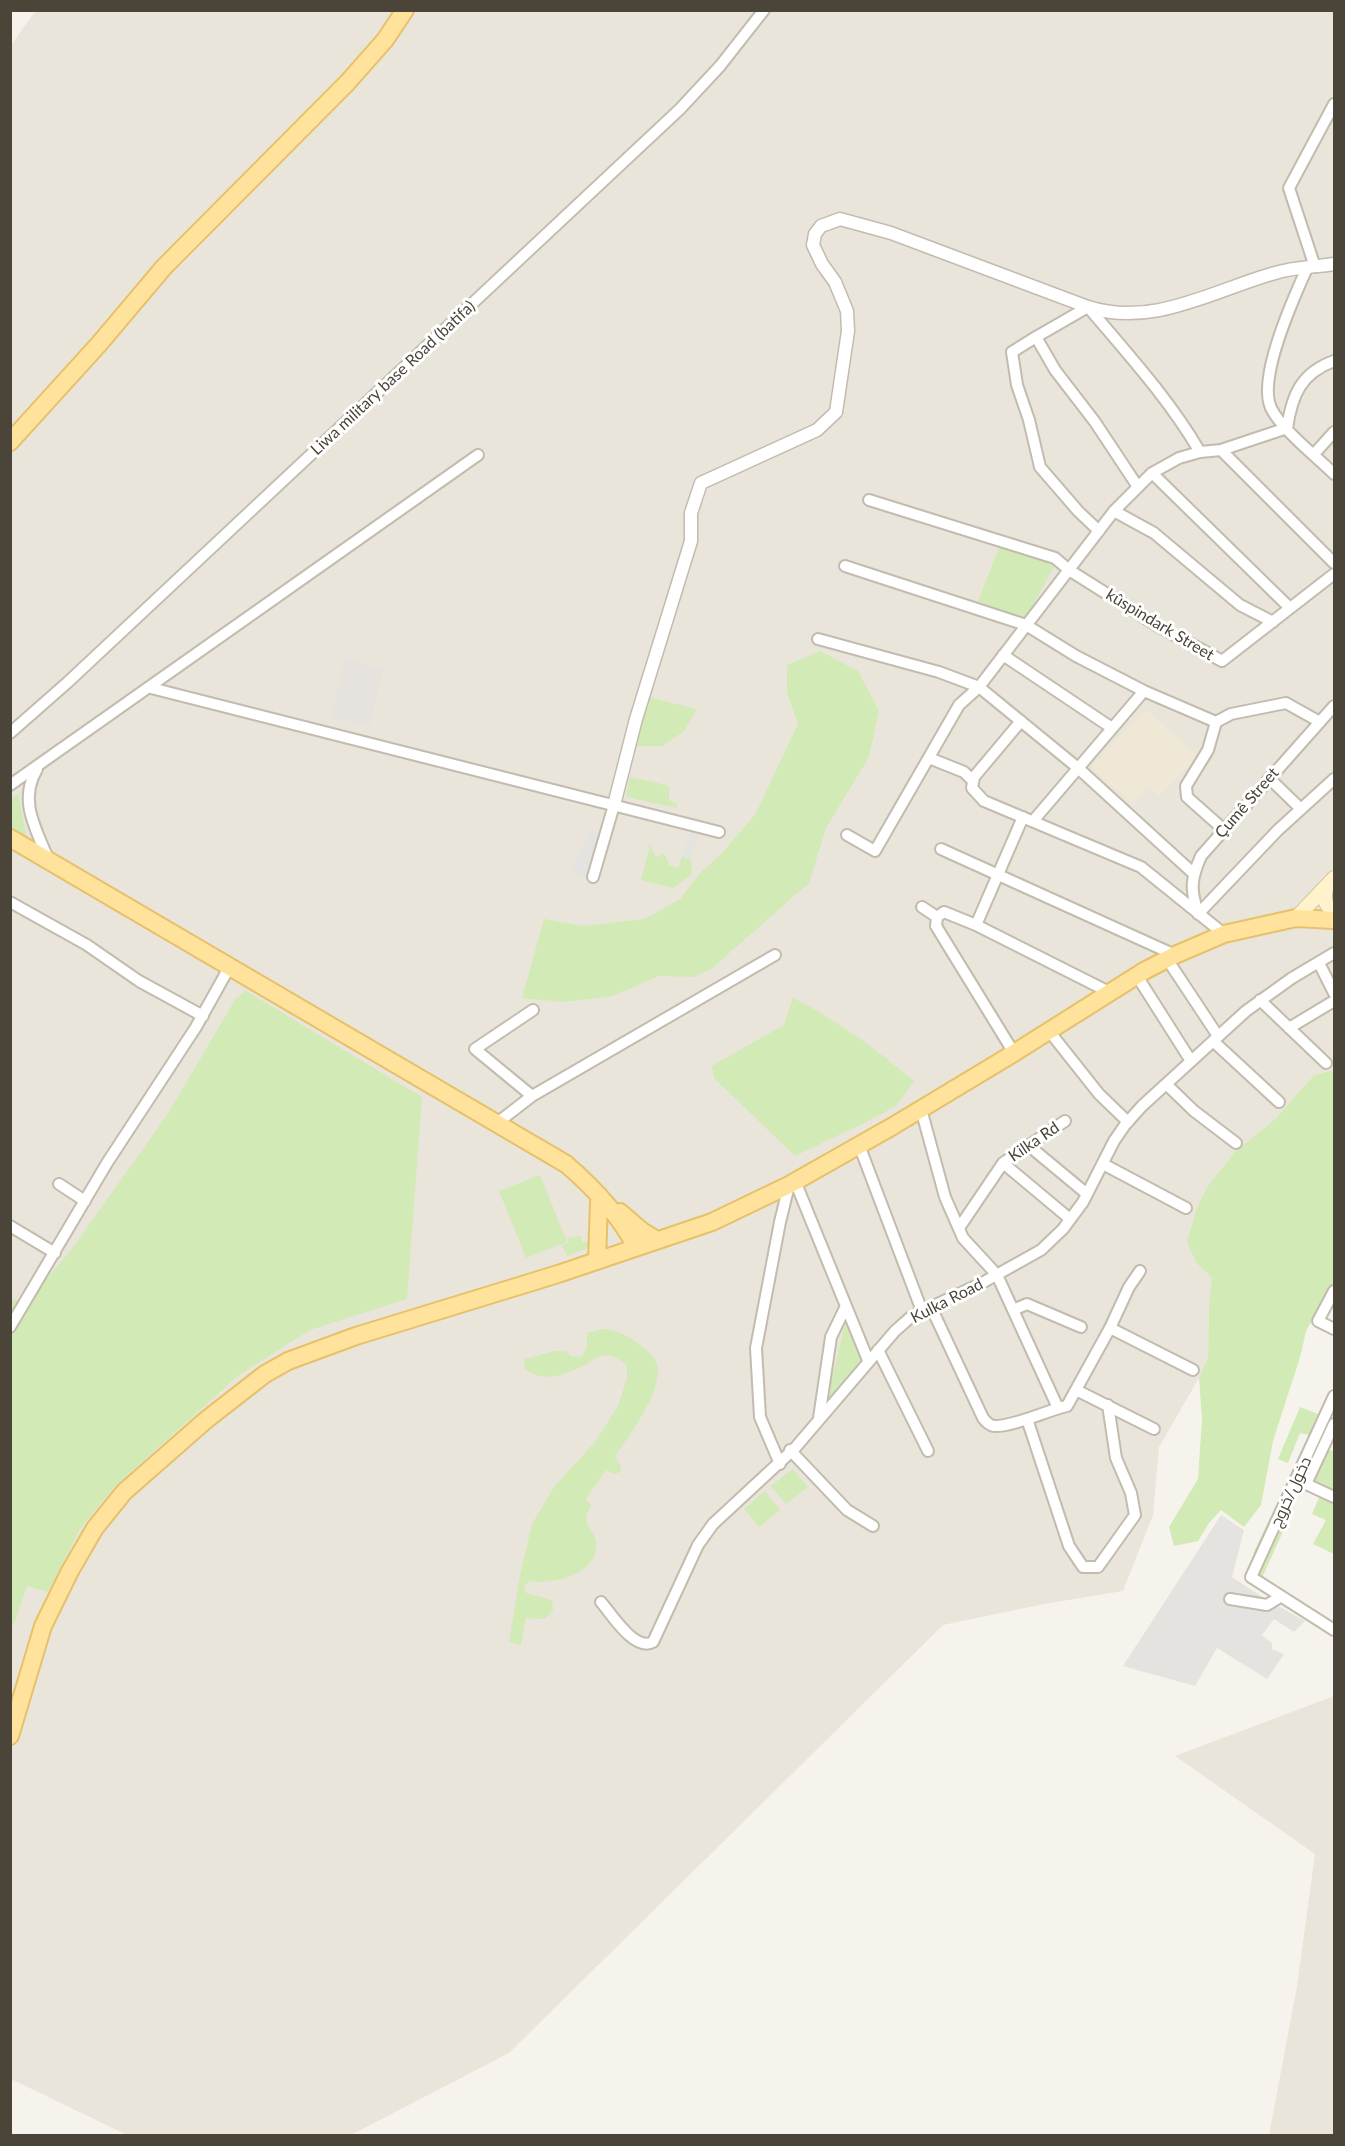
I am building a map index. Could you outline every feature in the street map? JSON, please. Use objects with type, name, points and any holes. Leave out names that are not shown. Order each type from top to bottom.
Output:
[{"type":"main road","points":[[10,442],[99,344],[164,267],[347,83],[385,40],[405,10]]},
{"type":"main road","points":[[10,838],[566,1164],[585,1180],[631,1249]]},
{"type":"main road","points":[[1331,882],[1324,900],[1327,907],[1335,912]]},
{"type":"main road","points":[[1296,918],[1331,882]]},
{"type":"main road","points":[[10,1736],[44,1626],[70,1571],[95,1528],[124,1492],[206,1420],[256,1381],[288,1361],[409,1319],[597,1261],[712,1222],[792,1183],[859,1145],[1171,957],[1224,934],[1296,918],[1335,920]]},
{"type":"main road","points":[[599,1200],[604,1198],[642,1231],[657,1240]]},
{"type":"main road","points":[[597,1261],[599,1200]]},
{"type":"street","name":"Liwa military base Road (batifa)","points":[[10,733],[68,682],[680,109],[720,66],[764,10]]},
{"type":"street","points":[[1335,104],[1288,188],[1311,267],[1284,321],[1272,368],[1268,397],[1271,407],[1287,428],[1335,474]]},
{"type":"street","points":[[593,877],[636,719],[691,541],[691,513],[701,483],[817,430],[836,412],[848,331],[847,311],[813,245],[815,234],[822,226],[840,219],[891,232],[1088,307],[1130,314],[1170,309],[1277,272],[1335,264]]},
{"type":"street","points":[[1088,307],[1012,352],[1017,385],[1029,420],[1040,467],[1078,511],[1099,531]]},
{"type":"street","points":[[1088,307],[1166,401],[1200,452]]},
{"type":"street","points":[[1036,338],[1055,370],[1095,422],[1138,487]]},
{"type":"street","points":[[1287,428],[1291,404],[1302,384],[1315,369],[1335,361]]},
{"type":"street","points":[[847,835],[875,851],[959,705],[980,687],[1114,511],[1152,473],[1179,458],[1200,452],[1221,450],[1287,428]]},
{"type":"street","points":[[1314,454],[1335,432]]},
{"type":"street","points":[[1221,450],[1335,563]]},
{"type":"street","points":[[10,785],[151,688],[225,633],[478,455]]},
{"type":"street","points":[[1152,473],[1290,608]]},
{"type":"street","points":[[869,500],[1055,558],[1069,570]]},
{"type":"street","points":[[1114,511],[1154,533],[1240,605],[1273,622]]},
{"type":"street","points":[[845,566],[1026,625],[1076,656],[1144,691],[1216,722]]},
{"type":"street","name":"kûspindark Street","points":[[1069,570],[1158,626],[1222,661],[1335,574]]},
{"type":"street","points":[[818,639],[939,672],[980,687],[1078,768],[1193,873],[1191,893],[1198,914]]},
{"type":"street","points":[[1003,655],[1112,728]]},
{"type":"street","points":[[151,688],[719,832]]},
{"type":"street","points":[[976,925],[1028,819],[1078,768],[1144,691]]},
{"type":"street","points":[[1223,829],[1187,797],[1186,786],[1208,750],[1216,722],[1230,714],[1286,703],[1320,722]]},
{"type":"street","name":"Çumê Street","points":[[1193,873],[1201,856],[1223,829],[1335,706]]},
{"type":"street","points":[[1021,721],[974,777],[972,788],[984,801],[1141,867],[1224,934]]},
{"type":"street","points":[[929,758],[964,772],[973,781]]},
{"type":"street","points":[[38,767],[30,785],[28,805],[48,859]]},
{"type":"street","points":[[1269,778],[1301,809]]},
{"type":"street","points":[[1198,914],[1278,830],[1335,779]]},
{"type":"street","points":[[942,849],[1171,957],[1215,1038],[1279,1102]]},
{"type":"street","points":[[10,902],[87,945],[139,981],[202,1016]]},
{"type":"street","points":[[922,907],[937,917]]},
{"type":"street","points":[[1014,1053],[936,926],[937,917],[944,912],[976,925],[1111,993]]},
{"type":"street","name":"Kulka Road","points":[[601,1602],[632,1639],[642,1645],[653,1642],[698,1545],[713,1524],[780,1464],[895,1330],[912,1317],[997,1275],[1041,1250],[1070,1219],[1087,1194],[1114,1141],[1128,1122],[1215,1038],[1260,1000],[1335,953]]},
{"type":"street","points":[[497,1123],[532,1096],[775,955]]},
{"type":"street","points":[[1319,963],[1335,993]]},
{"type":"street","points":[[10,1327],[107,1163],[202,1016],[230,966]]},
{"type":"street","points":[[1137,976],[1191,1061]]},
{"type":"street","points":[[1260,1000],[1326,1063]]},
{"type":"street","points":[[1289,1028],[1335,1001]]},
{"type":"street","points":[[532,1010],[475,1049],[532,1096]]},
{"type":"street","points":[[1049,1031],[1100,1094],[1128,1122]]},
{"type":"street","points":[[1166,1084],[1194,1111],[1236,1143]]},
{"type":"street","points":[[921,1109],[945,1197],[963,1238],[997,1275],[1058,1408]]},
{"type":"street","name":"Kilka Rd","points":[[1003,1163],[1065,1121]]},
{"type":"street","points":[[859,1145],[927,1309],[988,1424],[995,1426],[1027,1419],[1067,1406],[1110,1328],[1129,1287],[1140,1271]]},
{"type":"street","points":[[1028,1145],[1087,1194]]},
{"type":"street","points":[[959,1228],[1003,1163],[1070,1219]]},
{"type":"street","points":[[1103,1164],[1186,1208]]},
{"type":"street","points":[[792,1183],[868,1360]]},
{"type":"street","points":[[780,1464],[760,1418],[756,1348],[780,1222],[792,1183]]},
{"type":"street","points":[[59,1184],[85,1201]]},
{"type":"street","points":[[10,1226],[55,1253]]},
{"type":"street","points":[[1335,1291],[1318,1321],[1335,1329]]},
{"type":"street","points":[[1013,1310],[1027,1304],[1081,1327]]},
{"type":"street","points":[[818,1421],[831,1337],[846,1306]]},
{"type":"street","points":[[1110,1328],[1193,1370]]},
{"type":"street","points":[[878,1350],[928,1451]]},
{"type":"street","points":[[1076,1390],[1154,1429]]},
{"type":"street","name":"دخول/خروج","points":[[1280,1597],[1251,1577],[1335,1396]]},
{"type":"street","points":[[1027,1419],[1069,1546],[1083,1567],[1098,1567],[1135,1515],[1131,1493],[1116,1458],[1108,1406]]},
{"type":"street","points":[[1335,1424],[1330,1446],[1306,1484],[1335,1497]]},
{"type":"street","points":[[791,1451],[847,1510],[873,1526]]},
{"type":"street","points":[[1230,1599],[1267,1605],[1280,1597],[1335,1630]]},
{"type":"shaded area","points":[[36,10],[1334,11],[1334,1070],[1314,1075],[1275,1119],[1236,1151],[1197,1264],[1212,1278],[1208,1357],[1199,1378],[1159,1447],[1153,1515],[1123,1591],[1044,1604],[943,1625],[509,2053],[351,2135],[127,2135],[11,2079],[11,45]]},
{"type":"shaded area","points":[[345,659],[383,670],[369,727],[331,717]]},
{"type":"shaded area","points":[[1145,709],[1198,756],[1159,796],[1148,787],[1132,803],[1091,767]]},
{"type":"shaded area","points":[[691,830],[699,833],[691,859],[683,857]]},
{"type":"shaded area","points":[[589,831],[602,835],[589,878],[570,872]]},
{"type":"shaded area","points":[[1221,1515],[1244,1530],[1232,1577],[1305,1621],[1294,1632],[1274,1619],[1262,1635],[1272,1643],[1272,1649],[1284,1654],[1267,1679],[1217,1648],[1195,1686],[1123,1666]]},
{"type":"shaded area","points":[[1334,1696],[1334,2135],[1269,2135],[1297,1986],[1315,1854],[1175,1756]]},
{"type":"green space","points":[[1000,545],[1055,565],[1025,619],[978,601]]},
{"type":"green space","points":[[820,651],[858,671],[879,711],[869,757],[826,828],[809,883],[711,969],[694,977],[659,976],[613,996],[564,1002],[522,998],[544,919],[583,926],[645,919],[680,899],[700,873],[721,854],[755,815],[798,724],[787,693],[787,665]]},
{"type":"green space","points":[[648,697],[697,709],[684,731],[663,746],[635,746]]},
{"type":"green space","points":[[630,777],[666,785],[669,787],[669,800],[677,804],[677,808],[626,797]]},
{"type":"green space","points":[[18,794],[27,838],[11,828],[11,799]]},
{"type":"green space","points":[[649,843],[656,857],[664,853],[668,865],[678,868],[682,856],[691,859],[692,874],[673,888],[641,880]]},
{"type":"green space","points":[[246,991],[422,1097],[407,1299],[310,1330],[239,1375],[114,1487],[80,1529],[48,1592],[27,1586],[11,1631],[11,1298],[26,1304],[74,1246],[167,1115],[235,1000]]},
{"type":"green space","points":[[793,998],[856,1036],[914,1081],[896,1106],[795,1156],[714,1078],[712,1066],[784,1025]]},
{"type":"green space","points":[[1334,1070],[1334,1283],[1306,1331],[1301,1354],[1273,1441],[1261,1505],[1244,1527],[1221,1510],[1209,1523],[1198,1541],[1174,1546],[1169,1527],[1198,1479],[1202,1419],[1199,1378],[1208,1357],[1212,1278],[1197,1264],[1187,1242],[1198,1205],[1208,1186],[1236,1151],[1275,1119],[1314,1075]]},
{"type":"green space","points":[[540,1175],[567,1242],[526,1258],[499,1191]]},
{"type":"green space","points":[[581,1236],[582,1242],[589,1242],[590,1247],[567,1256],[562,1245],[569,1243],[567,1238]]},
{"type":"green space","points":[[845,1323],[862,1361],[825,1408]]},
{"type":"green space","points":[[602,1329],[622,1334],[649,1352],[658,1370],[654,1391],[642,1415],[615,1456],[620,1464],[621,1472],[613,1474],[606,1470],[586,1499],[591,1506],[587,1513],[587,1524],[596,1542],[593,1558],[587,1566],[569,1577],[538,1582],[529,1581],[524,1586],[526,1593],[552,1600],[553,1610],[545,1619],[526,1618],[521,1645],[509,1642],[520,1575],[532,1524],[554,1487],[595,1442],[618,1406],[627,1378],[627,1365],[608,1355],[562,1375],[546,1377],[538,1376],[524,1368],[525,1359],[555,1351],[565,1351],[571,1356],[582,1357],[587,1346],[587,1333]]},
{"type":"green space","points":[[1300,1407],[1318,1414],[1309,1434],[1312,1436],[1253,1554],[1309,1435],[1300,1433],[1288,1463],[1278,1459]]},
{"type":"green space","points":[[1327,1450],[1334,1451],[1334,1493],[1314,1484],[1313,1479]]},
{"type":"green space","points":[[793,1469],[808,1487],[786,1504],[771,1486]]},
{"type":"green space","points":[[765,1491],[780,1510],[759,1527],[744,1509]]},
{"type":"green space","points":[[1320,1495],[1334,1502],[1334,1554],[1313,1544],[1326,1520],[1312,1514]]},
{"type":"green space","points":[[1291,1505],[1294,1507],[1262,1578],[1259,1576]]}]
